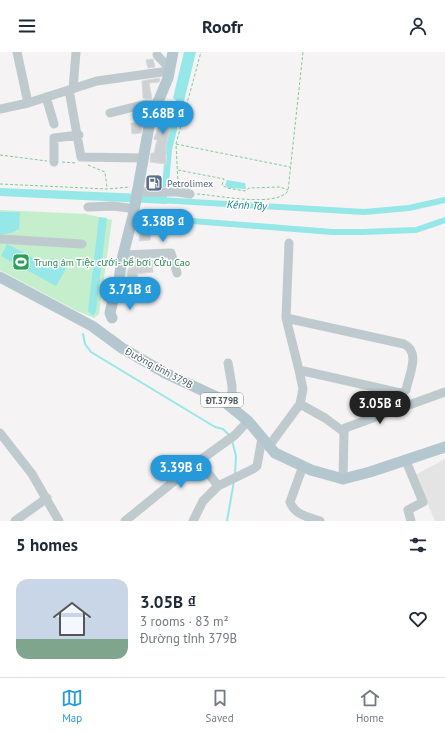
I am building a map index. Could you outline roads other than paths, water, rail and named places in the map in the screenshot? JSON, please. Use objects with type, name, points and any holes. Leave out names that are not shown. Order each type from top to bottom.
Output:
[{"type":"main road","points":[[105,334],[112,318],[118,314],[120,300],[117,294],[131,208],[150,121],[169,70],[173,52]]},
{"type":"main road","name":"Đường tỉnh 379B","points":[[0,277],[105,334],[122,348],[153,366],[221,399],[248,421],[275,453],[303,466],[343,479]]},
{"type":"main road","points":[[343,479],[406,461],[445,447]]},
{"type":"street","points":[[17,52],[28,102]]},
{"type":"street","points":[[76,52],[71,90],[79,135],[81,157],[142,158]]},
{"type":"street","points":[[0,109],[71,90],[97,81],[169,70],[157,55]]},
{"type":"street","points":[[46,97],[54,124]]},
{"type":"street","points":[[110,113],[146,104],[156,105]]},
{"type":"street","points":[[54,162],[54,138],[79,135]]},
{"type":"street","points":[[136,190],[190,194]]},
{"type":"street","points":[[88,207],[114,206],[131,208]]},
{"type":"street","points":[[0,239],[82,244]]},
{"type":"street","points":[[193,521],[203,501],[220,485],[241,476],[257,466],[266,442],[300,404],[303,389],[286,318],[289,243]]},
{"type":"street","points":[[123,255],[171,253],[177,273]]},
{"type":"street","points":[[286,318],[404,344],[410,347],[414,355],[405,392],[409,405]]},
{"type":"street","points":[[228,363],[232,386],[232,408]]},
{"type":"street","points":[[299,370],[396,392],[405,392]]},
{"type":"street","points":[[343,479],[345,428],[445,392]]},
{"type":"street","points":[[300,404],[325,418],[344,432]]},
{"type":"street","points":[[125,521],[199,460],[235,435],[248,421]]},
{"type":"street","points":[[0,433],[32,474],[59,521]]},
{"type":"street","points":[[199,460],[220,485]]},
{"type":"street","points":[[406,461],[423,502],[408,510],[411,521]]},
{"type":"street","points":[[303,466],[290,502],[295,511],[320,521]]},
{"type":"street","points":[[15,521],[47,498]]},
{"type":"water","points":[[184,52],[196,52],[172,150],[169,183],[166,183],[166,187],[162,187],[164,164],[166,164],[167,155],[164,155],[176,100],[173,98]]},
{"type":"water","points":[[227,180],[245,183],[246,189],[228,188],[225,185]]},
{"type":"water","points":[[0,188],[167,195],[167,204],[0,196]]},
{"type":"water","points":[[0,212],[20,212],[19,229],[11,233],[0,235]]},
{"type":"water","points":[[99,217],[107,218],[96,311],[93,316],[88,311]]},
{"type":"water","points":[[7,244],[47,265],[51,258],[67,267],[56,286],[1,256]]},
{"type":"waterway","name":"Kênh Tây","points":[[159,200],[364,212],[409,208],[445,200]]},
{"type":"waterway","points":[[180,220],[332,232],[416,230],[445,220]]},
{"type":"waterway","points":[[83,334],[85,344],[91,352],[215,427],[223,429],[230,436]]},
{"type":"waterway","points":[[232,440],[236,456],[235,475]]},
{"type":"waterway","points":[[227,521],[234,481]]},
{"type":"place","name":"Petrolimex","points":[[154,183]]},
{"type":"place","name":"Trung âm Tiệc cưới- bể bơi Cửu Cao","points":[[21,262]]}]
